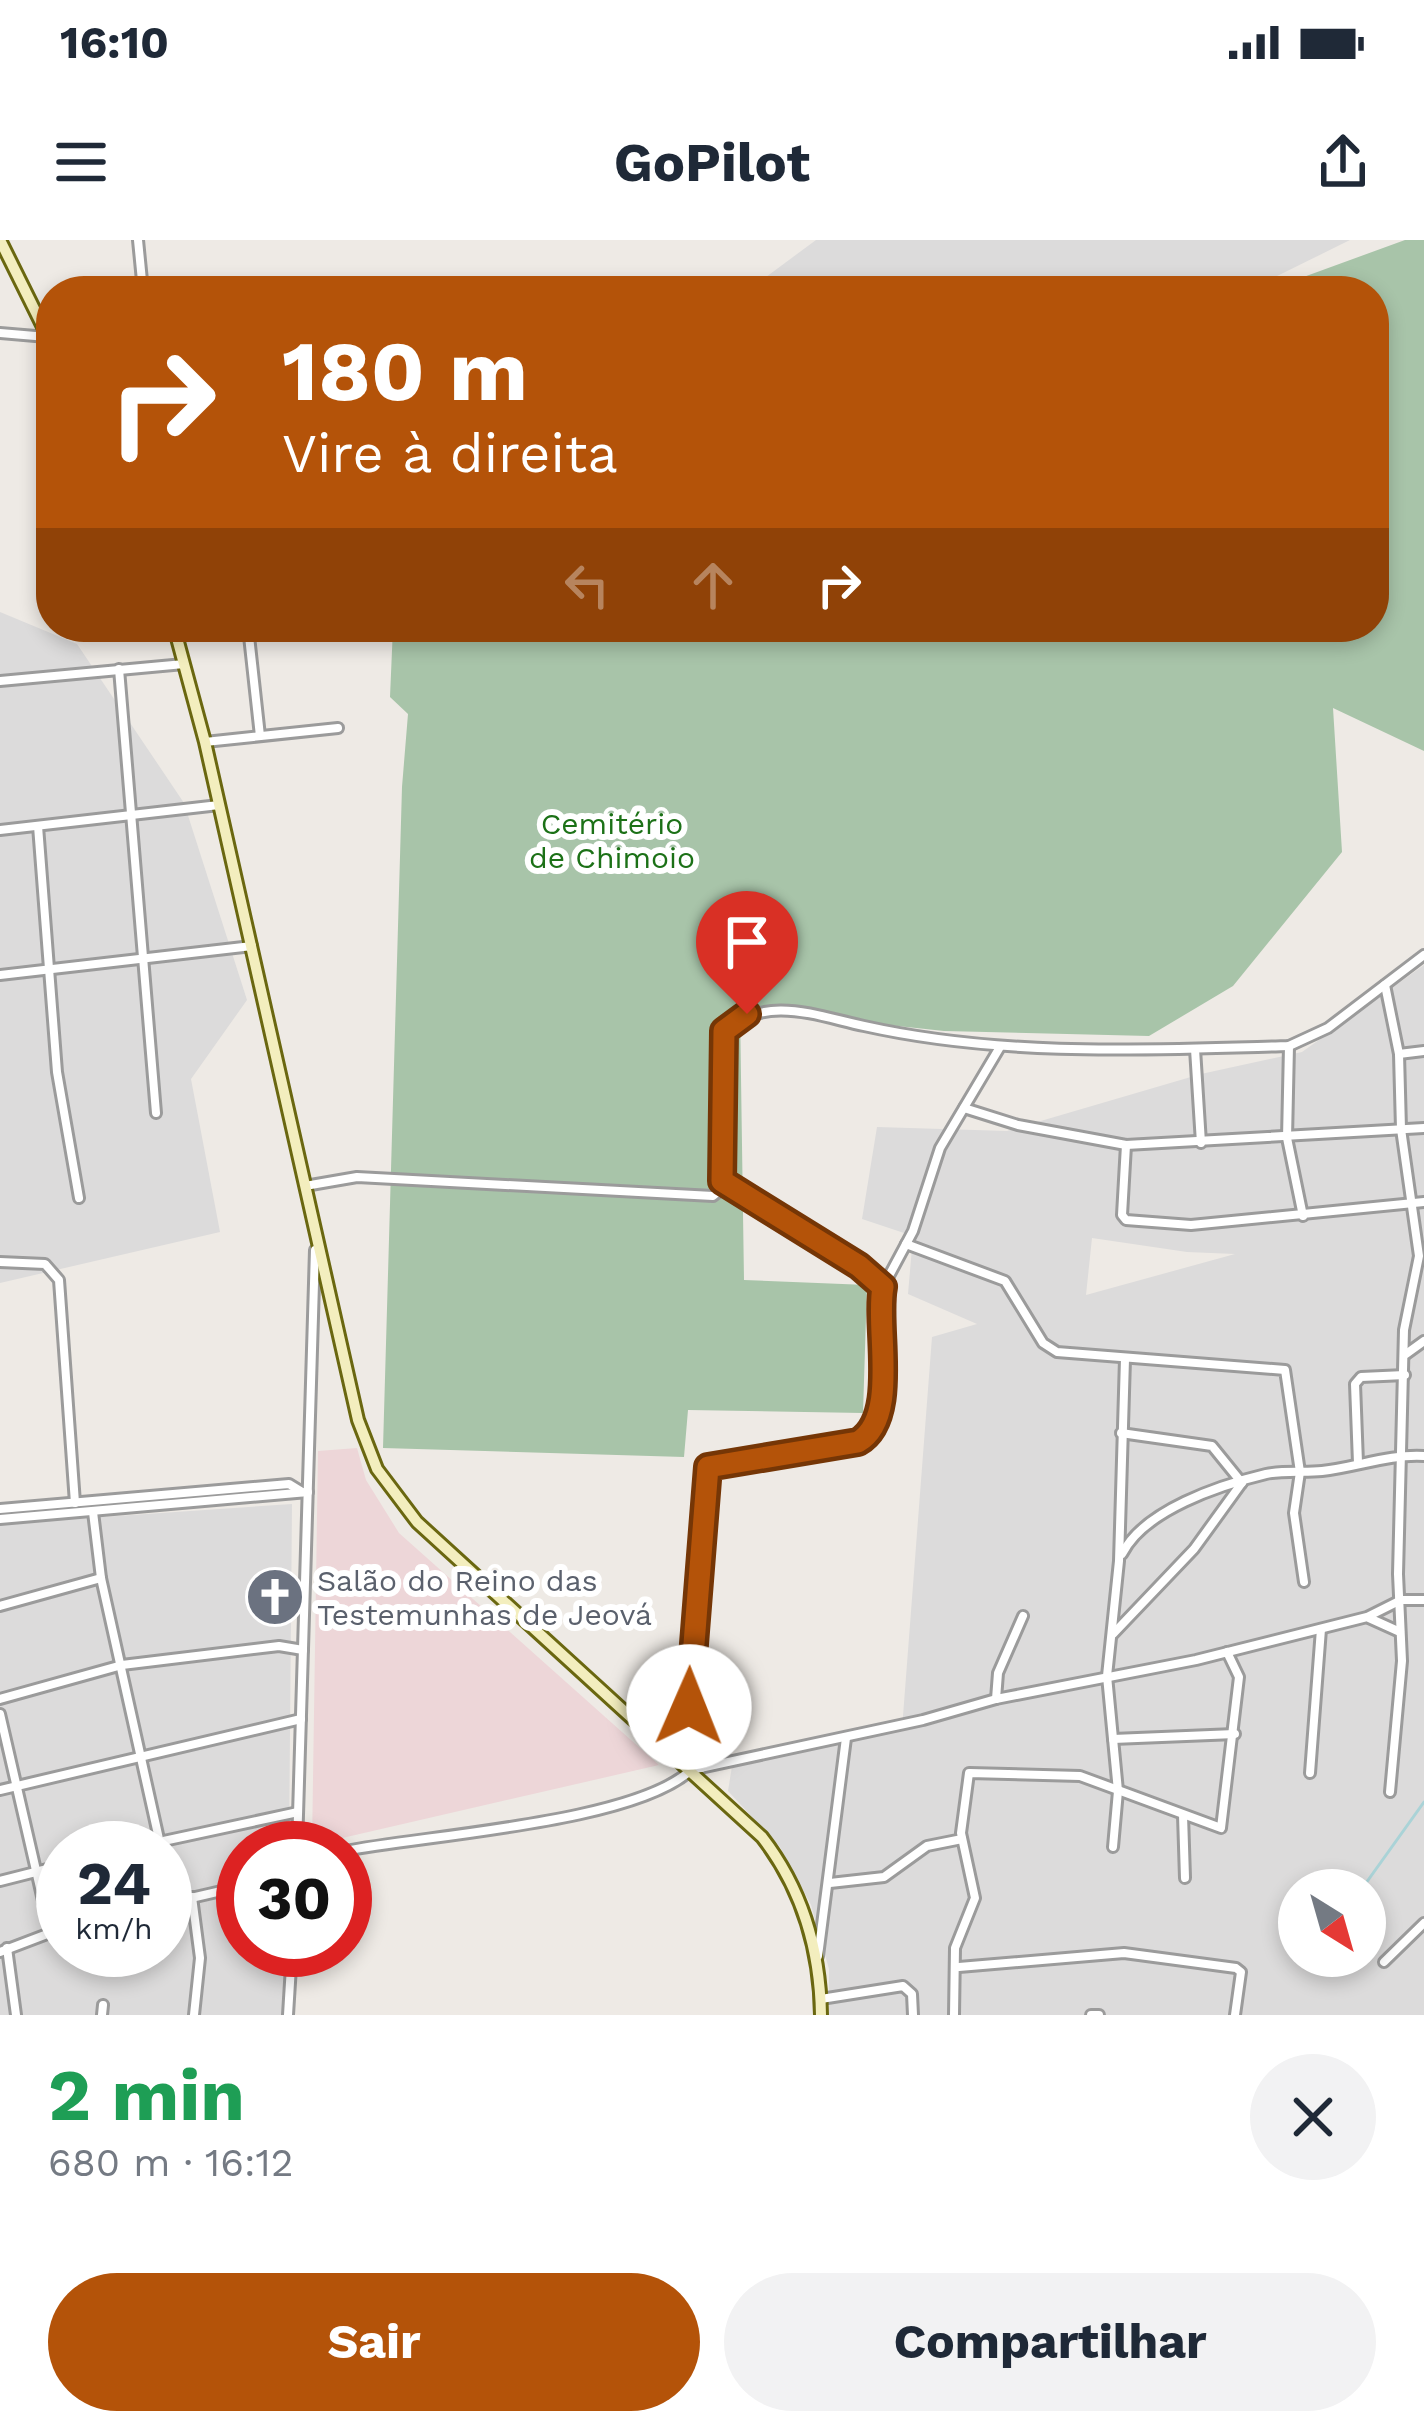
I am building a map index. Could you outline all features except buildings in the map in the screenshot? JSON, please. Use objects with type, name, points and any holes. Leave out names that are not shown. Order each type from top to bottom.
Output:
[{"type":"street","points":[[1,240],[36,311]]},
{"type":"street","points":[[138,240],[142,276]]},
{"type":"street","points":[[0,333],[36,338]]},
{"type":"street","points":[[178,642],[205,742],[358,1420],[389,1489],[440,1545],[696,1769],[740,1814],[786,1870],[818,1958]]},
{"type":"street","points":[[250,642],[260,736]]},
{"type":"street","points":[[0,681],[184,664]]},
{"type":"street","points":[[119,669],[156,1112]]},
{"type":"street","points":[[205,742],[338,728]]},
{"type":"street","points":[[0,830],[219,805]]},
{"type":"street","points":[[38,826],[57,1072],[79,1198]]},
{"type":"street","points":[[0,975],[252,946]]},
{"type":"street","points":[[305,1186],[357,1178],[713,1196],[722,1181],[724,1031],[747,1014],[780,1008],[885,1031],[1000,1047],[1288,1046],[1328,1028],[1424,955]]},
{"type":"street","points":[[1385,985],[1399,1054],[1401,1130],[1419,1202],[1419,1256],[1406,1317],[1400,1631],[1390,1792]]},
{"type":"street","points":[[1288,1046],[1287,1138],[1304,1216]]},
{"type":"street","points":[[696,1769],[688,1687],[704,1475],[717,1462],[868,1436],[884,1379],[883,1287],[906,1244],[940,1148],[1000,1047]]},
{"type":"street","points":[[1195,1048],[1201,1143]]},
{"type":"street","points":[[1399,1054],[1424,1051]]},
{"type":"street","points":[[964,1108],[1018,1125],[1126,1144],[1424,1128]]},
{"type":"street","points":[[1126,1144],[1123,1219],[1178,1226],[1419,1202]]},
{"type":"street","points":[[722,1181],[859,1266],[883,1287]]},
{"type":"street","points":[[298,1821],[316,1242]]},
{"type":"street","points":[[906,1244],[1005,1281],[1049,1349],[1285,1370],[1300,1472],[1294,1514],[1304,1582]]},
{"type":"street","points":[[0,1262],[45,1264],[58,1274],[73,1423],[75,1503]]},
{"type":"street","points":[[1405,1355],[1424,1341]]},
{"type":"street","points":[[1113,1847],[1118,1791],[1107,1676],[1119,1561],[1125,1359]]},
{"type":"street","points":[[1358,1463],[1354,1384],[1361,1377],[1405,1375]]},
{"type":"street","points":[[1121,1433],[1212,1446],[1242,1483]]},
{"type":"street","points":[[1119,1561],[1142,1526],[1242,1483],[1404,1454],[1424,1456]]},
{"type":"street","points":[[1113,1634],[1194,1549],[1242,1483]]},
{"type":"street","points":[[0,1509],[289,1484],[305,1492]]},
{"type":"street","points":[[0,1520],[305,1492]]},
{"type":"street","points":[[93,1512],[101,1578],[155,1821]]},
{"type":"street","points":[[0,1606],[101,1578]]},
{"type":"street","points":[[372,1847],[529,1823],[661,1791],[696,1769],[1226,1652],[1367,1617],[1401,1600],[1424,1600]]},
{"type":"street","points":[[997,1699],[998,1673],[1023,1616]]},
{"type":"street","points":[[1367,1617],[1400,1631]]},
{"type":"street","points":[[1310,1773],[1321,1629]]},
{"type":"street","points":[[0,1699],[122,1665],[279,1646],[303,1650]]},
{"type":"street","points":[[954,2015],[959,1967],[955,1948],[975,1898],[962,1839],[971,1771],[1073,1775],[1221,1828],[1239,1677],[1226,1652]]},
{"type":"street","points":[[0,1714],[36,1880]]},
{"type":"street","points":[[0,1790],[301,1719]]},
{"type":"street","points":[[1113,1739],[1234,1734]]},
{"type":"street","points":[[821,2015],[818,1958],[846,1738]]},
{"type":"street","points":[[192,1839],[298,1812]]},
{"type":"street","points":[[1183,1815],[1185,1878]]},
{"type":"street","points":[[830,1883],[884,1877],[927,1846],[962,1839]]},
{"type":"street","points":[[0,1881],[34,1873]]},
{"type":"street","points":[[194,2015],[200,1958],[192,1897],[216,1892]]},
{"type":"street","points":[[1386,1960],[1424,1923]]},
{"type":"street","points":[[16,2015],[4,1950],[36,1937]]},
{"type":"street","points":[[959,1967],[1124,1953],[1236,1968],[1240,1972],[1235,2015]]},
{"type":"street","points":[[288,2015],[290,1977]]},
{"type":"street","points":[[821,1999],[903,1986],[912,1994],[913,2015]]},
{"type":"shaded area","points":[[816,240],[1350,240],[1277,276],[767,276]]},
{"type":"shaded area","points":[[0,612],[36,627],[36,642],[77,644],[184,803],[247,1000],[191,1079],[220,1232],[0,1283]]},
{"type":"shaded area","points":[[1424,965],[1424,2015],[829,2015],[829,1969],[811,1905],[780,1847],[728,1791],[732,1766],[902,1729],[932,1337],[977,1324],[908,1294],[913,1236],[862,1219],[877,1127],[1007,1131],[1201,1074],[1302,1052]],"holes":[[[1092,1238],[1235,1254],[1086,1295]]]},
{"type":"shaded area","points":[[357,1448],[366,1480],[399,1533],[659,1765],[372,1831],[372,1821],[312,1821],[318,1451]]},
{"type":"shaded area","points":[[292,1504],[289,1821],[216,1821],[216,1977],[285,1977],[284,2015],[0,2015],[0,1524]]},
{"type":"green space","name":"Cemitério de Chimoio","points":[[1405,240],[1424,240],[1424,751],[1333,708],[1342,852],[1233,986],[1149,1036],[944,1031],[740,1009],[744,1280],[867,1285],[863,1413],[688,1410],[684,1457],[383,1448],[408,714],[390,697],[392,642],[1389,642],[1389,276],[1306,276]]},
{"type":"waterway","points":[[1376,1869],[1424,1802]]},
{"type":"place","name":"Salão do Reino das Testemunhas de Jeová","points":[[275,1597]]},
{"type":"route","points":[[689,1707],[697,1556],[708,1467],[858,1442],[873,1428],[884,1379],[883,1287],[859,1266],[722,1181],[724,1031],[747,1014]]}]
